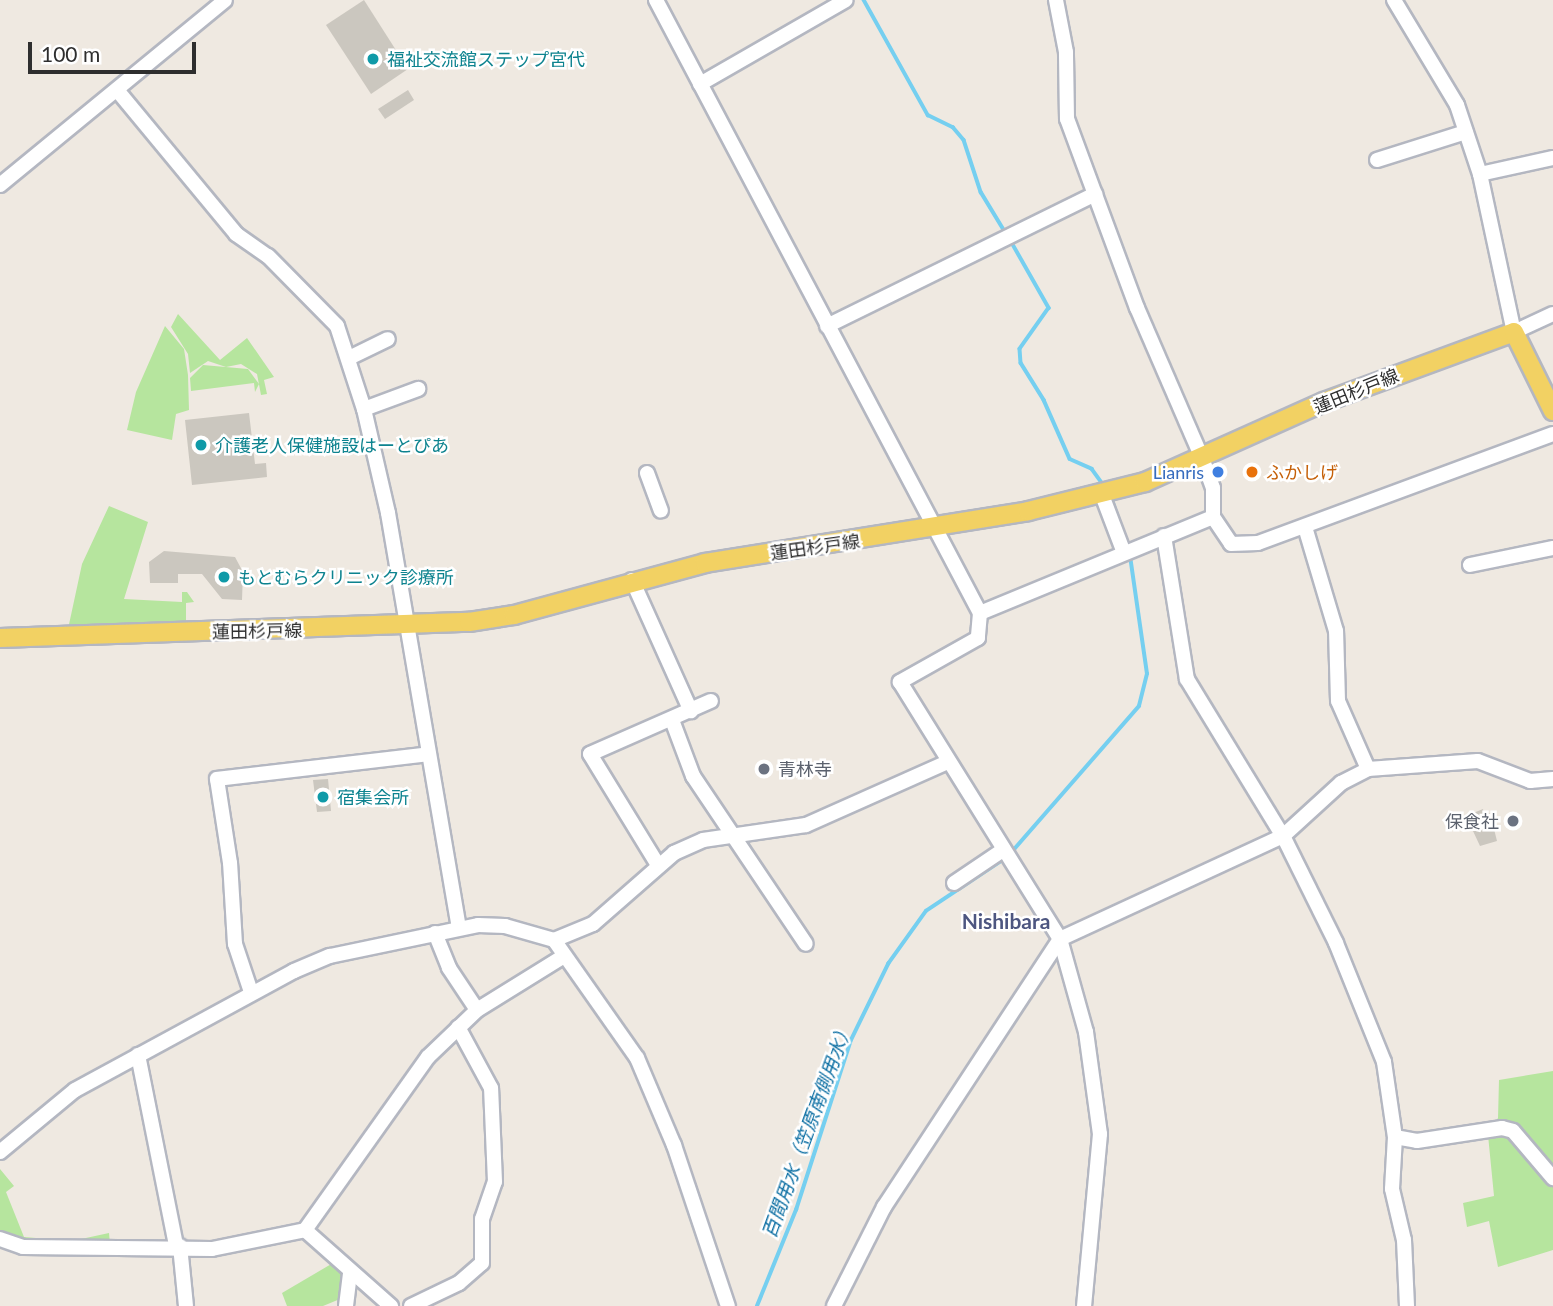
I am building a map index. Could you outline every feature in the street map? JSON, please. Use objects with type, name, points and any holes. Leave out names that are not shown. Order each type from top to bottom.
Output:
[{"type":"main road","points":[[1514,332],[1553,411]]},
{"type":"main road","name":"蓮田杉戸線","points":[[0,638],[407,628],[514,615],[632,580],[705,563],[933,530],[1102,495],[1202,458],[1324,402],[1514,332]]},
{"type":"street","points":[[0,184],[225,0]]},
{"type":"street","points":[[656,0],[933,530],[980,613],[978,638],[900,682],[945,763],[1060,939],[1086,1032],[1100,1134],[1084,1306]]},
{"type":"street","points":[[700,84],[846,0]]},
{"type":"street","points":[[1056,0],[1066,52],[1067,119],[1202,458],[1213,488],[1213,517],[1224,538],[1241,546],[1305,527],[1553,433]]},
{"type":"street","points":[[1394,0],[1457,105],[1480,174],[1514,332],[1553,314]]},
{"type":"street","points":[[117,90],[236,234],[320,304],[349,358],[364,410],[407,628],[459,927]]},
{"type":"street","points":[[1377,160],[1466,132]]},
{"type":"street","points":[[1480,174],[1553,158]]},
{"type":"street","points":[[827,326],[1095,194]]},
{"type":"street","points":[[349,358],[388,339]]},
{"type":"street","points":[[364,410],[418,389]]},
{"type":"street","points":[[647,473],[661,511]]},
{"type":"street","points":[[1102,495],[1124,553]]},
{"type":"street","points":[[980,613],[1213,517]]},
{"type":"street","points":[[1305,527],[1336,631],[1338,701],[1368,768]]},
{"type":"street","points":[[1164,536],[1187,680],[1283,836],[1373,1029],[1395,1137],[1392,1189],[1404,1240],[1407,1306]]},
{"type":"street","points":[[1470,565],[1553,548]]},
{"type":"street","points":[[632,580],[691,711]]},
{"type":"street","points":[[658,865],[590,754],[711,701]]},
{"type":"street","points":[[672,720],[693,776],[806,944]]},
{"type":"street","points":[[251,992],[235,944],[230,863],[217,779],[429,754]]},
{"type":"street","points":[[834,1306],[884,1207],[1060,939],[1283,836],[1340,783],[1368,768],[1478,761],[1530,781],[1553,779]]},
{"type":"street","points":[[0,1152],[75,1090],[251,992],[330,956],[459,927],[505,926],[554,940],[593,924],[658,865],[703,840],[806,825],[945,763]]},
{"type":"street","points":[[954,883],[1003,850]]},
{"type":"street","points":[[435,933],[449,968],[477,1010]]},
{"type":"street","points":[[554,940],[637,1058],[674,1145],[728,1306]]},
{"type":"street","points":[[0,1239],[23,1247],[178,1246],[212,1249],[305,1230],[428,1057],[477,1010],[565,956]]},
{"type":"street","points":[[411,1306],[459,1283],[482,1263],[482,1219],[495,1182],[491,1088],[458,1027]]},
{"type":"street","points":[[138,1055],[178,1246],[186,1306]]},
{"type":"street","points":[[1395,1137],[1429,1140],[1503,1128],[1513,1131],[1553,1178]]},
{"type":"street","points":[[305,1230],[349,1274],[391,1306]]},
{"type":"street","points":[[346,1306],[349,1274]]},
{"type":"green space","points":[[178,314],[220,360],[247,338],[274,377],[264,380],[267,394],[261,395],[257,374],[241,364],[226,367],[208,361],[190,373],[188,354],[171,327]]},
{"type":"green space","points":[[165,326],[184,349],[188,375],[189,410],[176,414],[172,440],[127,430],[136,392]]},
{"type":"green space","points":[[203,365],[248,369],[259,384],[255,392],[254,383],[191,391],[190,378]]},
{"type":"green space","points":[[109,506],[148,522],[124,599],[182,602],[182,592],[187,592],[194,602],[186,603],[186,624],[68,629],[82,564]]},
{"type":"green space","points":[[1553,1071],[1553,1250],[1498,1267],[1489,1221],[1467,1227],[1463,1203],[1494,1196],[1488,1135],[1498,1118],[1499,1080]]},
{"type":"green space","points":[[0,1169],[14,1186],[6,1192],[24,1237],[72,1241],[109,1233],[110,1244],[22,1243],[0,1235]]},
{"type":"green space","points":[[333,1263],[344,1276],[340,1299],[323,1306],[287,1306],[282,1293]]},
{"type":"building","name":"福祉交流館ステップ宮代","points":[[364,0],[408,69],[371,94],[326,25]]},
{"type":"building","points":[[408,90],[414,100],[385,119],[378,109]]},
{"type":"building","name":"介護老人保健施設はーとぴあ","points":[[249,413],[255,464],[266,463],[267,477],[192,485],[185,420]]},
{"type":"building","name":"もとむらクリニック診療所","points":[[164,551],[235,557],[243,572],[242,600],[222,599],[202,574],[178,574],[178,583],[150,583],[149,562]]},
{"type":"building","name":"宿集会所","points":[[328,779],[331,811],[317,812],[313,780]]},
{"type":"building","points":[[1483,809],[1484,815],[1490,813],[1497,841],[1480,846],[1466,816]]},
{"type":"waterway","name":"百間用水（笠原南側用水）","points":[[864,0],[928,115],[953,127],[964,140],[981,192],[1007,235]]},
{"type":"waterway","name":"百間用水（笠原南側用水）","points":[[1011,241],[1049,308],[1020,349],[1021,363],[1044,400],[1070,459],[1092,469],[1105,487]]},
{"type":"waterway","name":"百間用水（笠原南側用水）","points":[[1111,496],[1129,548]]},
{"type":"waterway","name":"百間用水（笠原南側用水）","points":[[1010,854],[1139,706],[1147,674],[1130,556]]},
{"type":"waterway","name":"百間用水（笠原南側用水）","points":[[757,1306],[796,1210],[851,1040],[888,964],[926,911],[1004,859]]},
{"type":"place","name":"福祉交流館ステップ宮代","points":[[373,59]]},
{"type":"place","name":"介護老人保健施設はーとぴあ","points":[[201,445]]},
{"type":"place","name":"Lianris","points":[[1218,472]]},
{"type":"place","name":"ふかしげ","points":[[1252,472]]},
{"type":"place","name":"もとむらクリニック診療所","points":[[224,577]]},
{"type":"place","name":"青林寺","points":[[764,769]]},
{"type":"place","name":"宿集会所","points":[[323,797]]},
{"type":"place","name":"保食社","points":[[1513,821]]},
{"type":"district","name":"Nishibara","points":[[1006,921]]}]
